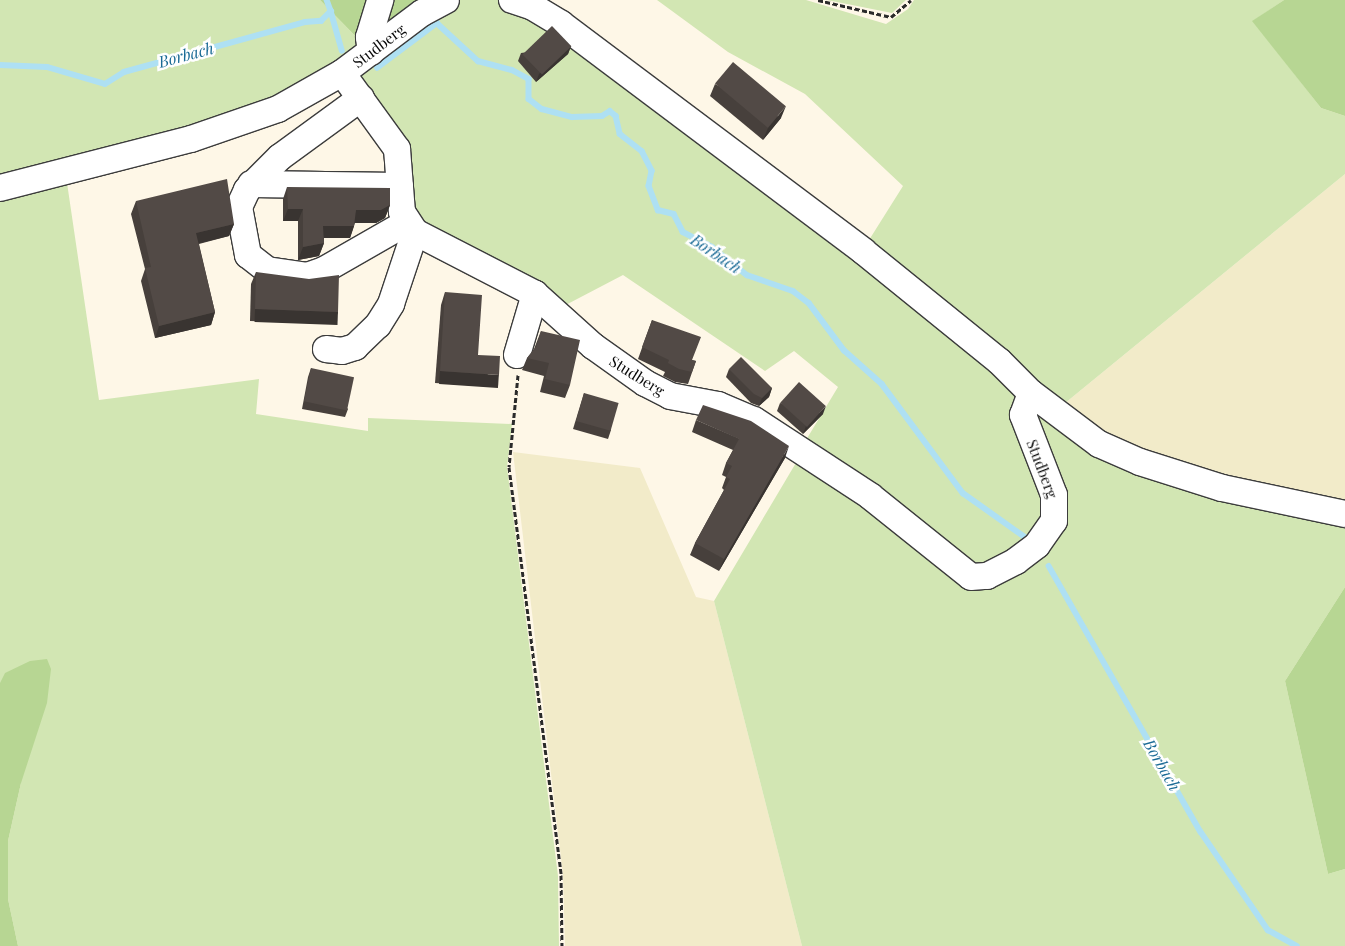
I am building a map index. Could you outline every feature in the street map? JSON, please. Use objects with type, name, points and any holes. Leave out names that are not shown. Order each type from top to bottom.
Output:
[{"type":"street","points":[[370,52],[369,37],[380,0]]},
{"type":"street","name":"Studberg","points":[[446,0],[342,73],[397,149],[402,212],[410,228],[535,294],[593,346],[645,383],[670,396],[726,408],[754,420],[870,496],[971,577],[987,576],[1016,561],[1037,545],[1054,521],[1054,495],[1023,415],[1031,393]]},
{"type":"street","points":[[512,0],[533,7],[561,24],[863,251],[999,361],[1031,393],[1099,444],[1140,462],[1222,488],[1345,514]]},
{"type":"street","points":[[0,188],[240,124],[313,92],[342,73]]},
{"type":"street","points":[[361,98],[297,144],[251,184],[239,207],[246,249],[255,264],[280,274],[298,276],[316,274],[410,228]]},
{"type":"street","points":[[251,184],[400,186]]},
{"type":"street","points":[[326,349],[342,350],[355,347],[378,325],[391,304],[410,228]]},
{"type":"street","points":[[517,355],[535,294]]},
{"type":"path","points":[[818,0],[892,17],[911,0]]},
{"type":"path","points":[[517,355],[515,424],[509,467],[561,875],[562,946]]},
{"type":"shaded area","points":[[1345,174],[1345,508],[1143,456],[1059,408]]},
{"type":"shaded area","points":[[513,452],[640,468],[696,597],[714,601],[802,946],[565,946],[563,875]]},
{"type":"green space","points":[[0,0],[320,0],[369,50],[277,102],[0,180]]},
{"type":"green space","points":[[320,0],[440,0],[369,50]]},
{"type":"green space","points":[[459,0],[503,0],[533,9],[1028,394],[1053,514],[986,573],[803,445],[838,387],[794,351],[765,371],[623,275],[558,309],[428,237],[346,74]]},
{"type":"green space","points":[[657,0],[806,0],[886,24],[908,9],[914,0],[1284,0],[1253,21],[1321,108],[1345,116],[1345,174],[1059,408],[864,248],[903,186],[805,94],[728,52]]},
{"type":"green space","points":[[827,0],[906,0],[892,13]]},
{"type":"green space","points":[[1284,0],[1345,0],[1345,116],[1321,108],[1252,21]]},
{"type":"green space","points":[[66,176],[99,400],[259,379],[256,414],[368,431],[368,418],[512,424],[507,467],[558,876],[559,946],[18,946],[8,899],[8,841],[21,783],[0,683],[0,195]]},
{"type":"green space","points":[[1026,408],[1072,433],[1345,519],[1345,587],[1285,681],[1328,874],[1345,869],[1345,946],[802,946],[714,601],[803,451],[962,575],[1051,532]]},
{"type":"green space","points":[[1345,587],[1345,869],[1328,874],[1285,681]]},
{"type":"green space","points":[[47,659],[51,669],[47,703],[21,783],[8,841],[8,899],[18,946],[0,946],[0,683],[5,673],[30,661]]},
{"type":"building","points":[[552,26],[571,46],[542,75],[523,54]]},
{"type":"building","points":[[733,62],[786,106],[768,128],[715,83]]},
{"type":"building","points":[[227,179],[234,224],[196,233],[215,312],[159,326],[145,268],[151,267],[136,201]]},
{"type":"building","points":[[287,187],[390,188],[390,205],[381,210],[356,210],[354,226],[323,226],[324,243],[303,247],[303,209],[288,209]]},
{"type":"building","points":[[256,272],[309,279],[339,275],[338,312],[255,309]]},
{"type":"building","points":[[445,292],[482,295],[478,355],[500,356],[499,375],[440,371]]},
{"type":"building","points":[[652,320],[701,337],[692,360],[696,361],[692,372],[679,369],[668,363],[669,360],[642,347]]},
{"type":"building","points":[[541,331],[580,340],[570,385],[545,379],[549,363],[527,358],[536,347]]},
{"type":"building","points":[[741,357],[772,388],[762,398],[754,394],[729,369]]},
{"type":"building","points":[[311,368],[354,377],[347,410],[304,401]]},
{"type":"building","points":[[799,382],[826,406],[807,427],[780,403]]},
{"type":"building","points":[[584,393],[619,403],[611,431],[576,421]]},
{"type":"building","points":[[703,405],[751,421],[789,446],[724,559],[695,543],[730,479],[726,477],[732,466],[726,463],[739,439],[696,420]]},
{"type":"waterway","points":[[327,0],[331,11]]},
{"type":"waterway","name":"Borbach","points":[[0,65],[47,67],[105,84],[124,72],[305,22],[321,21],[331,11],[342,50]]},
{"type":"waterway","name":"Borbach","points":[[377,68],[437,23],[478,61],[512,70],[529,79],[529,99],[542,109],[572,117],[602,116],[610,111],[616,116],[620,134],[642,151],[652,171],[649,186],[658,210],[674,214],[683,232],[712,247],[747,275],[793,291],[809,303],[844,350],[882,384],[963,493],[1025,537]]},
{"type":"waterway","name":"Borbach","points":[[1049,566],[1201,832],[1268,930],[1297,946]]}]
